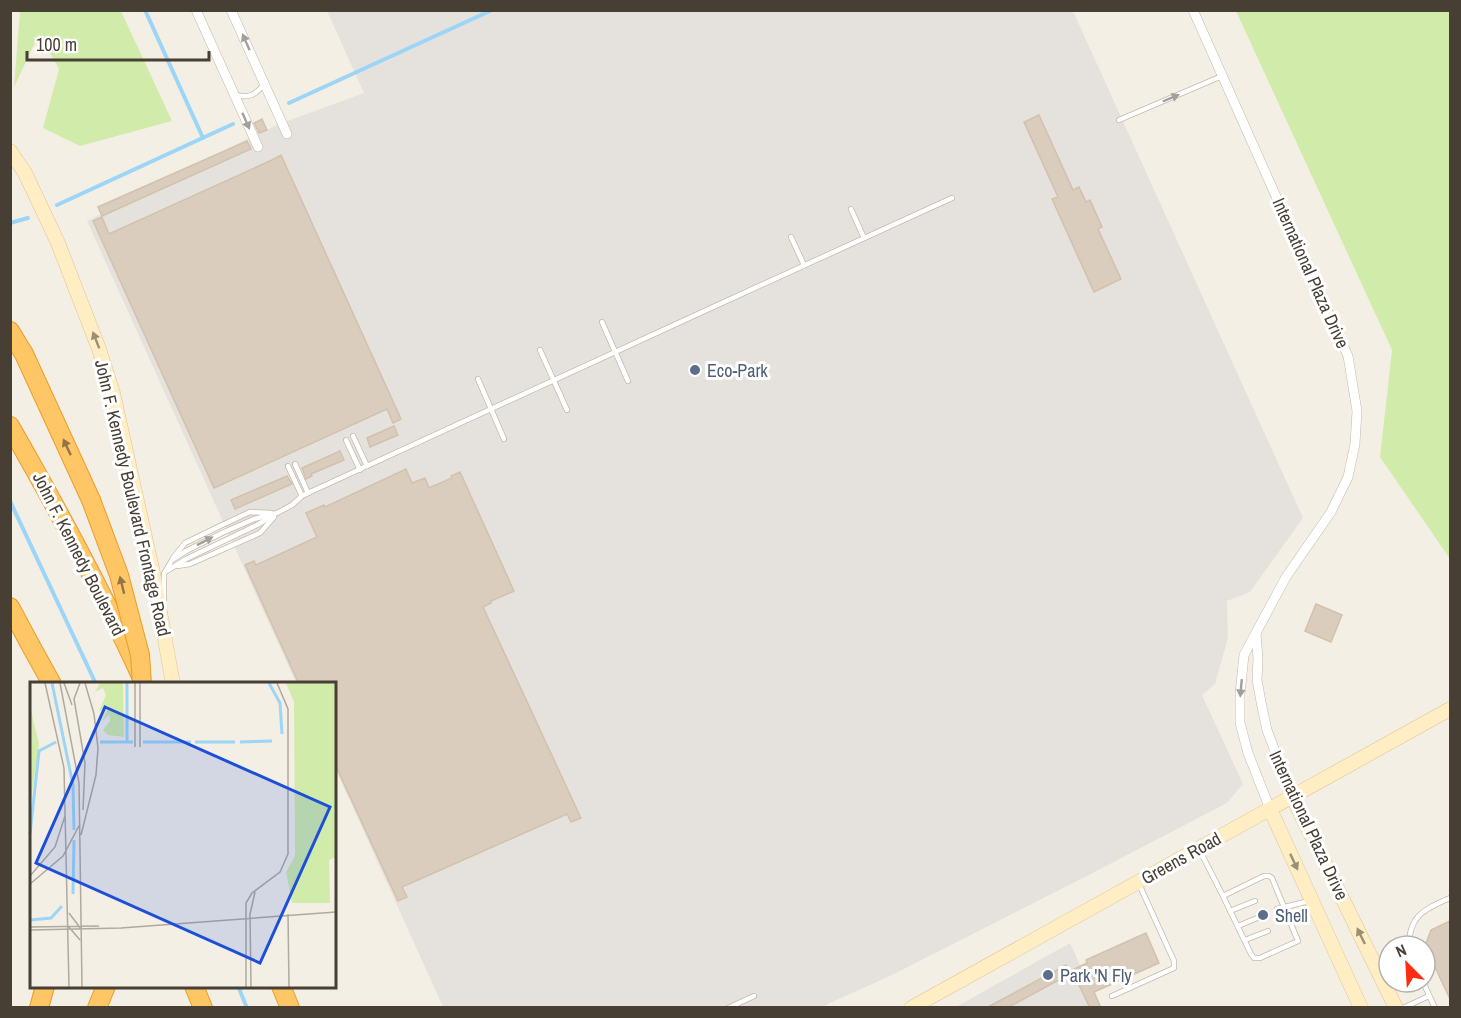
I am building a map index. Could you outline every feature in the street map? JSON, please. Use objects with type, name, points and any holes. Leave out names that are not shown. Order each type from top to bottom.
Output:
[{"type":"highway","points":[[10,331],[24,354],[91,500],[119,575],[140,655],[143,682]]},
{"type":"highway","name":"John F. Kennedy Boulevard","points":[[10,426],[40,477],[113,615],[142,682]]},
{"type":"highway","points":[[10,607],[51,682]]},
{"type":"highway","points":[[32,648],[40,682]]},
{"type":"highway","points":[[39,1008],[45,988]]},
{"type":"highway","points":[[97,1008],[106,988]]},
{"type":"highway","points":[[194,988],[203,1008]]},
{"type":"highway","points":[[281,988],[290,1008]]},
{"type":"street","points":[[196,10],[258,147]]},
{"type":"street","points":[[231,10],[287,134]]},
{"type":"street","name":"International Plaza Drive","points":[[1193,10],[1348,356],[1357,411],[1356,444],[1348,477],[1331,513],[1281,585],[1244,655],[1240,723],[1248,753],[1270,809],[1360,1008]]},
{"type":"street","name":"John F. Kennedy Boulevard Frontage Road","points":[[10,151],[25,173],[58,243],[99,349],[113,393],[153,573],[172,682]]},
{"type":"street","name":"International Plaza Drive","points":[[1256,633],[1257,680],[1267,730],[1292,796],[1396,1008]]},
{"type":"street","name":"Greens Road","points":[[911,1008],[1450,709]]},
{"type":"lane","points":[[1119,120],[1223,76]]},
{"type":"lane","points":[[235,95],[244,97],[258,92],[264,84]]},
{"type":"lane","points":[[164,574],[186,559],[257,525],[308,493],[952,198]]},
{"type":"lane","points":[[851,209],[864,238]]},
{"type":"lane","points":[[791,237],[804,265]]},
{"type":"lane","points":[[602,322],[628,381]]},
{"type":"lane","points":[[540,350],[567,410]]},
{"type":"lane","points":[[478,379],[504,439]]},
{"type":"lane","points":[[353,436],[367,466]]},
{"type":"lane","points":[[346,440],[360,470]]},
{"type":"lane","points":[[295,464],[308,493]]},
{"type":"lane","points":[[288,466],[302,496]]},
{"type":"lane","points":[[172,682],[171,650],[164,606],[164,574],[172,560],[222,533],[254,519],[277,513]]},
{"type":"lane","points":[[174,567],[190,564],[260,533],[277,513]]},
{"type":"lane","points":[[1198,848],[1254,958],[1298,941],[1287,922],[1284,907],[1272,878],[1269,876],[1264,876],[1223,896]]},
{"type":"lane","points":[[1112,996],[1174,968],[1174,961],[1137,882]]},
{"type":"lane","points":[[1270,894],[1277,891]]},
{"type":"lane","points":[[1410,934],[1416,917],[1423,910],[1450,898]]},
{"type":"lane","points":[[1230,911],[1256,901]]},
{"type":"lane","points":[[1277,909],[1312,901]]},
{"type":"lane","points":[[1238,926],[1262,916]]},
{"type":"lane","points":[[1245,940],[1268,931]]},
{"type":"lane","points":[[728,1008],[754,996]]},
{"type":"lane","points":[[1403,1008],[1429,996],[1435,1008]]},
{"type":"green space","points":[[20,11],[121,11],[172,121],[80,146],[43,128],[59,69],[39,34],[14,87]]},
{"type":"green space","points":[[1236,11],[1450,11],[1450,559],[1380,457],[1392,350]]},
{"type":"shaded area","name":"Eco-Park","points":[[327,11],[1073,11],[1303,518],[1250,592],[1227,601],[1228,638],[1215,684],[1202,695],[1243,784],[1227,803],[890,976],[821,1007],[443,1007],[336,770],[336,682],[296,682],[87,221],[253,136],[364,93]]},
{"type":"shaded area","name":"Park 'N Fly","points":[[1070,943],[1099,1007],[954,1008]]},
{"type":"building","points":[[1039,115],[1073,190],[1079,187],[1086,202],[1090,200],[1102,227],[1098,229],[1121,279],[1094,292],[1052,199],[1058,197],[1024,122]]},
{"type":"building","points":[[262,119],[267,130],[259,133],[254,123]]},
{"type":"building","points":[[247,141],[251,149],[102,216],[98,207]]},
{"type":"building","points":[[281,155],[401,419],[393,423],[387,409],[214,488],[93,221],[102,217],[109,234]]},
{"type":"building","points":[[394,426],[398,435],[370,447],[367,438]]},
{"type":"building","points":[[340,451],[344,460],[311,474],[312,476],[306,479],[302,468]]},
{"type":"building","points":[[406,469],[412,483],[425,478],[429,488],[460,472],[514,591],[483,607],[581,818],[571,822],[567,814],[402,887],[407,897],[398,901],[336,766],[336,682],[298,682],[245,565],[254,561],[256,565],[317,537],[306,513],[324,505],[325,507]]},
{"type":"building","points":[[287,476],[292,484],[235,509],[231,500]]},
{"type":"building","points":[[1316,604],[1342,615],[1331,642],[1305,631]]},
{"type":"building","points":[[1450,921],[1450,999],[1437,971],[1437,934],[1430,934],[1431,930]]},
{"type":"building","points":[[1146,933],[1159,963],[1094,992],[1101,1008],[1090,1008],[1072,970],[1087,963],[1086,960]]},
{"type":"building","points":[[1066,965],[1070,974],[1007,1008],[986,1008]]},
{"type":"waterway","points":[[145,10],[203,138]]},
{"type":"waterway","points":[[289,103],[492,10]]},
{"type":"waterway","points":[[57,205],[233,124]]},
{"type":"waterway","points":[[10,223],[28,218]]},
{"type":"waterway","points":[[10,501],[95,682]]},
{"type":"waterway","points":[[239,988],[247,1008]]},
{"type":"place","name":"Eco-Park","points":[[695,370]]},
{"type":"place","name":"Shell","points":[[1263,915]]},
{"type":"place","name":"Park 'N Fly","points":[[1048,975]]}]
